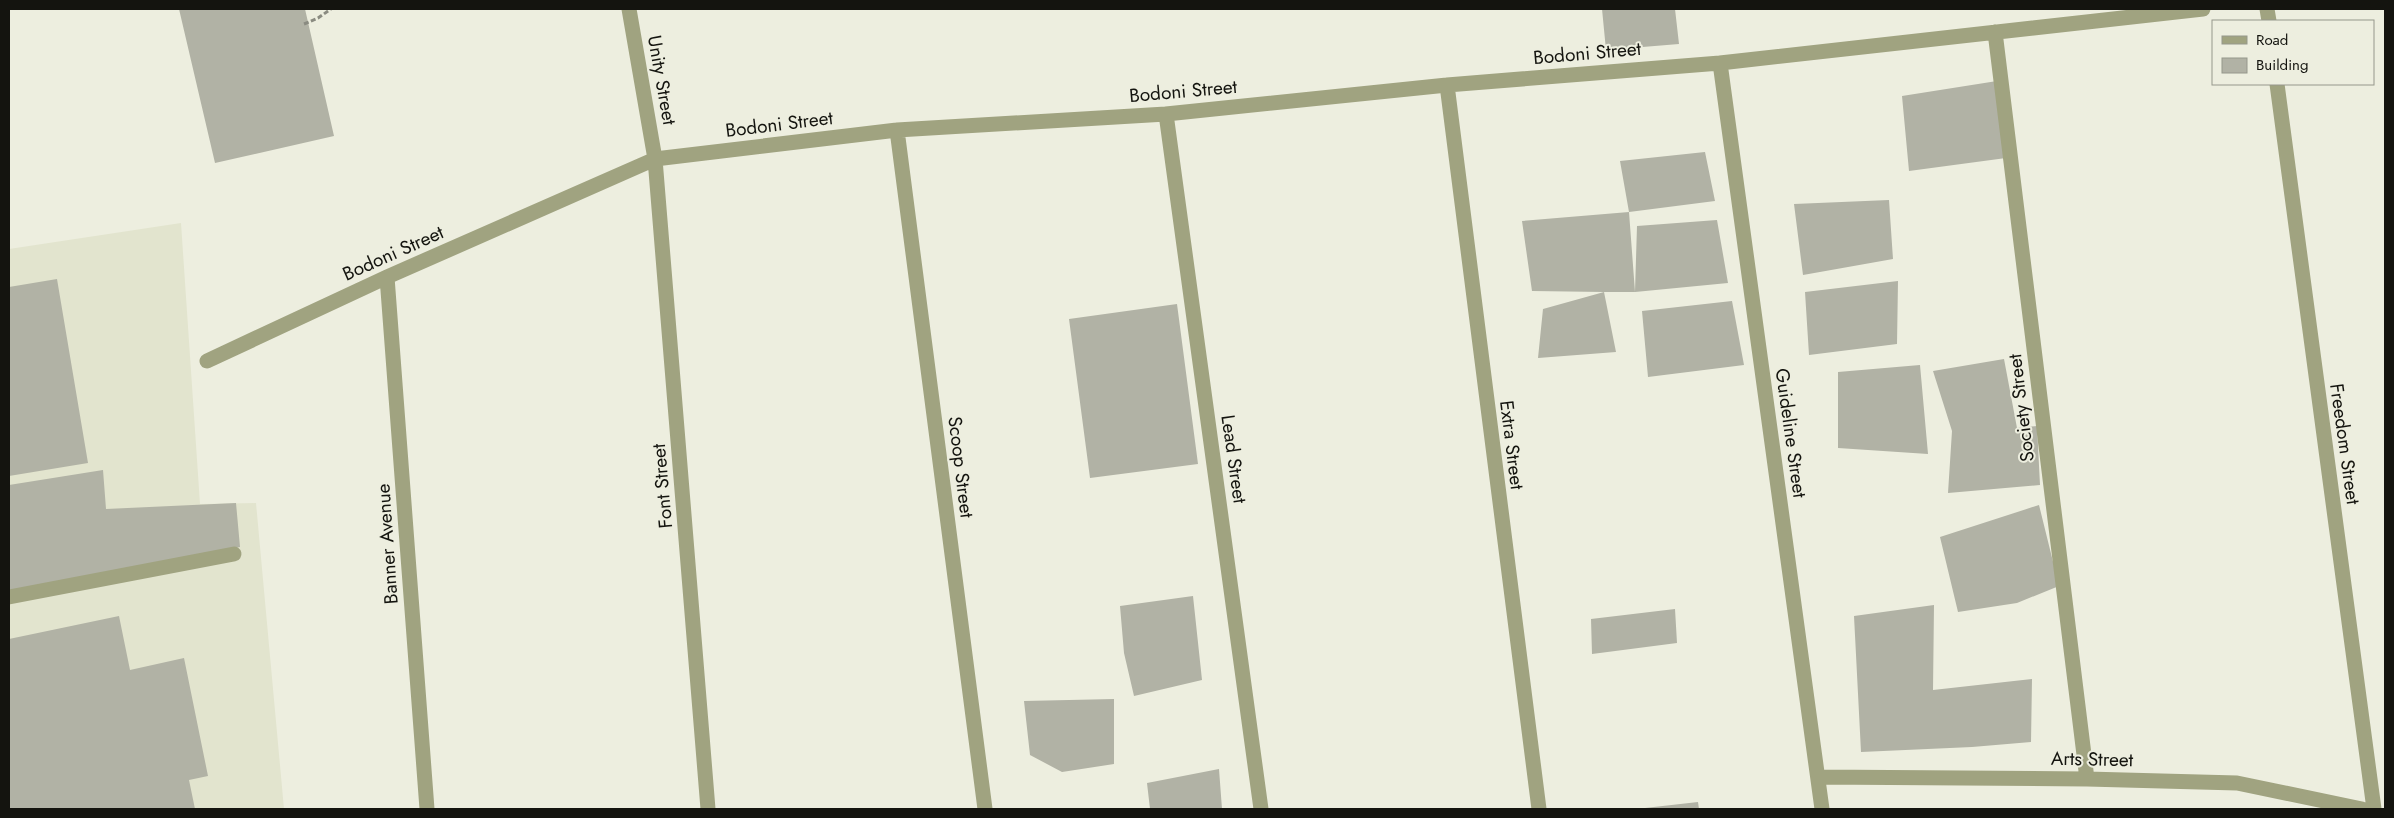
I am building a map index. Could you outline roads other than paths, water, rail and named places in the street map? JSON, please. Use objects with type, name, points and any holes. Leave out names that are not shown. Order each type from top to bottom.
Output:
[{"type":"street","name":"Unity Street","points":[[629,9],[655,159]]},
{"type":"street","name":"Bodoni Street","points":[[207,360],[386,276],[655,159],[897,130],[1166,114],[1446,85],[1720,63],[2204,9]]},
{"type":"street","name":"Society Street","points":[[1995,32],[2087,779]]},
{"type":"street","name":"Guideline Street","points":[[1720,63],[1822,809]]},
{"type":"street","name":"Extra Street","points":[[1446,85],[1539,809]]},
{"type":"street","name":"Freedom Street","points":[[2277,85],[2374,809]]},
{"type":"street","name":"Lead Street","points":[[1166,114],[1261,809]]},
{"type":"street","name":"Scoop Street","points":[[897,130],[985,809]]},
{"type":"street","name":"Font Street","points":[[655,159],[708,809]]},
{"type":"street","name":"Banner Avenue","points":[[386,276],[427,809]]},
{"type":"street","points":[[9,597],[234,554]]},
{"type":"street","name":"Arts Street","points":[[1818,777],[2087,779],[2237,783],[2362,809]]}]
